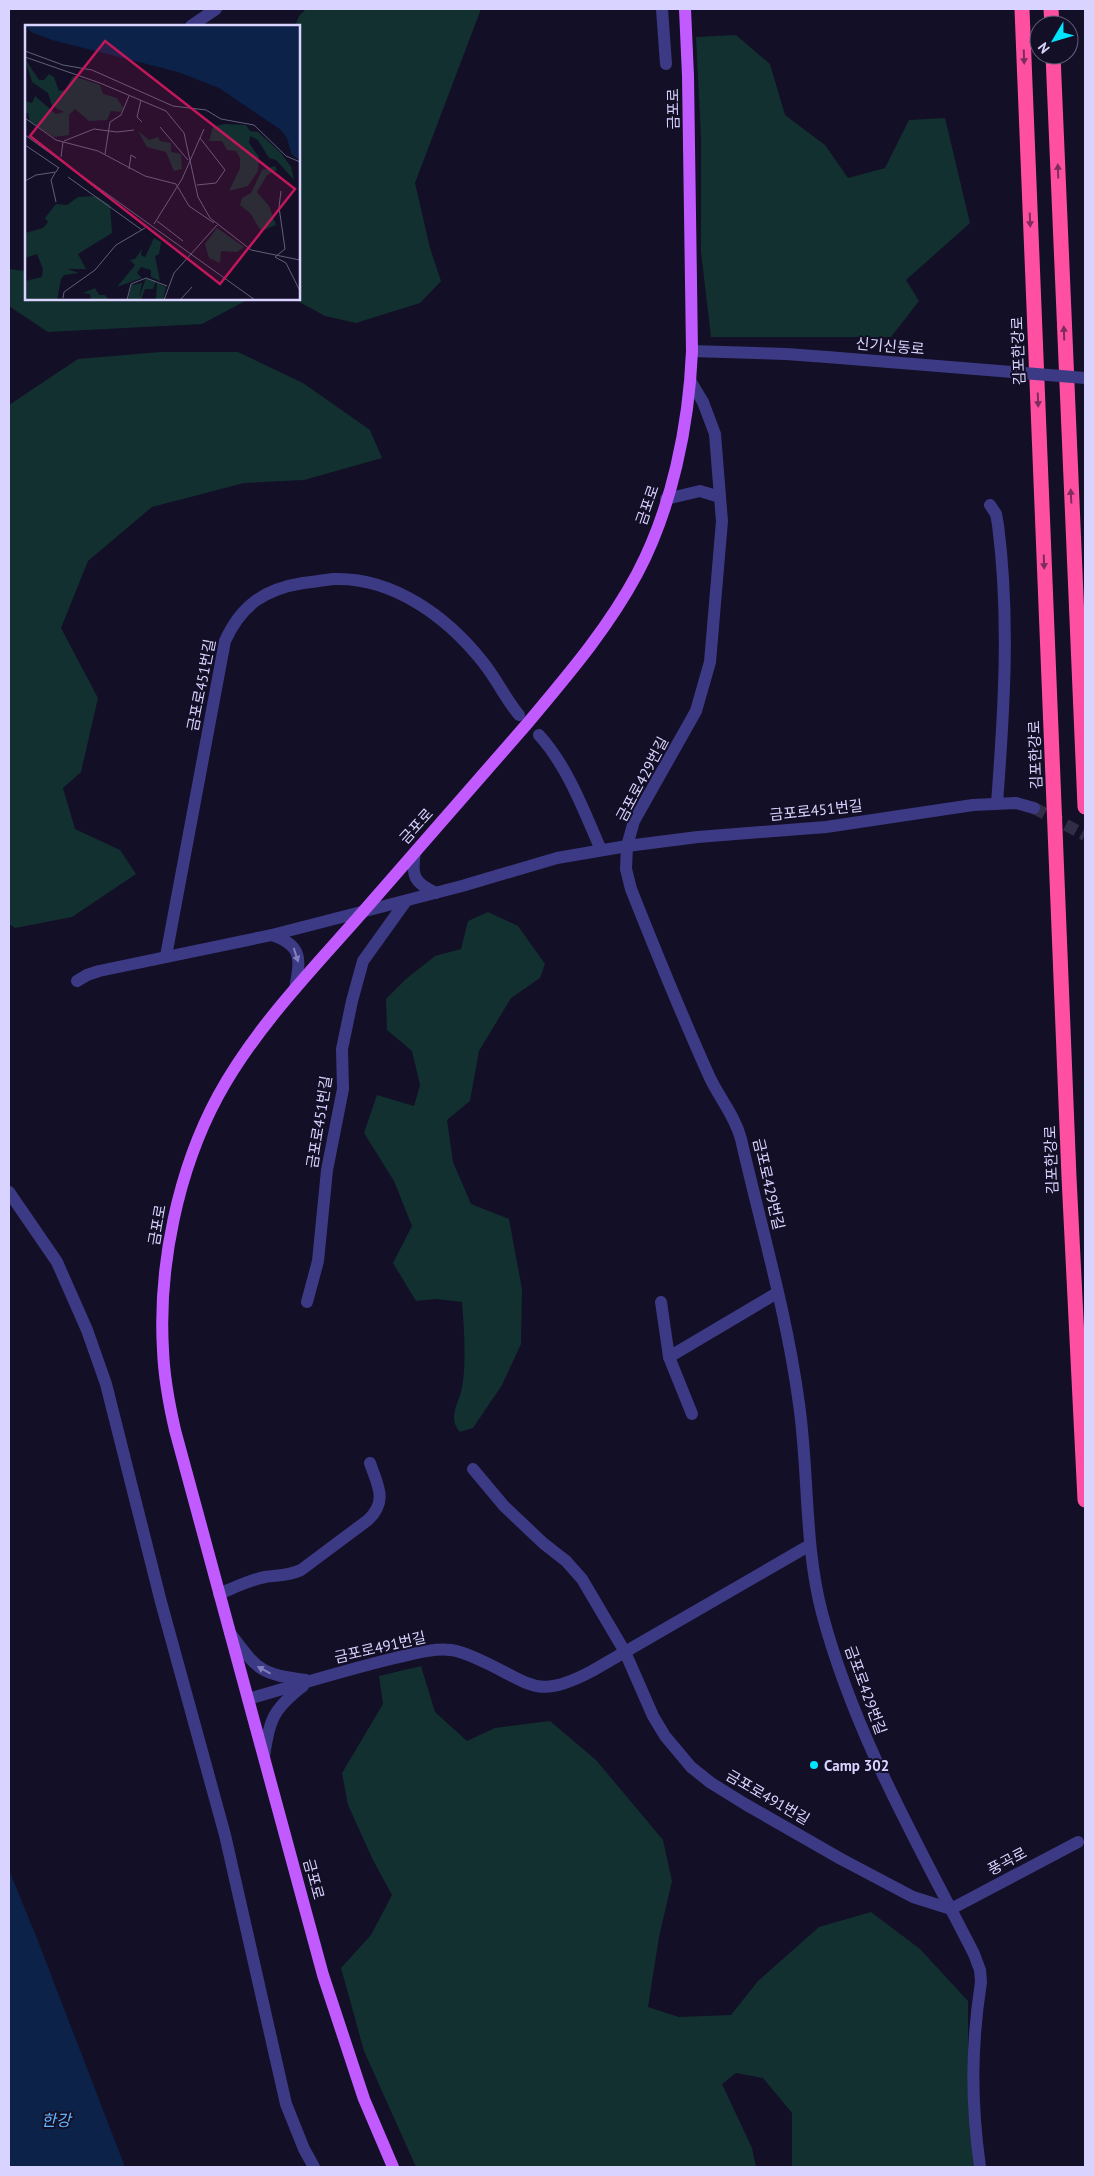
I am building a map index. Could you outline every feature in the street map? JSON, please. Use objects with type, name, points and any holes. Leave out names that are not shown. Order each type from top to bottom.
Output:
[{"type":"highway","name":"김포한강로","points":[[1022,9],[1069,1157],[1085,1500]]},
{"type":"highway","points":[[1053,65],[1085,806]]},
{"type":"main road","name":"금포로","points":[[393,2167],[347,2049],[324,1975],[187,1477],[167,1392],[163,1350],[162,1306],[166,1270],[178,1198],[191,1160],[218,1096],[241,1059],[295,989],[469,791],[596,640],[639,572],[666,499],[682,439],[691,382],[688,76],[685,9]]},
{"type":"street","points":[[192,25],[216,9]]},
{"type":"street","points":[[662,9],[666,64]]},
{"type":"street","name":"신기신동로","points":[[692,350],[827,357],[1085,378]]},
{"type":"street","name":"금포로429번길","points":[[691,382],[703,402],[715,434],[722,521],[710,662],[696,711],[634,821],[627,846],[626,869],[630,889],[711,1079],[738,1124],[778,1293],[799,1401],[804,1446],[810,1545],[815,1582],[823,1614],[872,1754],[918,1849],[974,1954],[980,1970],[981,1982],[973,2051],[972,2097],[980,2167]]},
{"type":"street","points":[[666,499],[700,491],[720,497]]},
{"type":"street","points":[[990,505],[996,514],[998,526],[1005,608],[1002,723],[997,803]]},
{"type":"street","name":"금포로451번길","points":[[166,956],[203,766],[221,657],[232,626],[242,612],[256,599],[282,587],[334,579],[368,583],[400,593],[419,604],[466,641],[489,670],[519,715]]},
{"type":"street","points":[[539,735],[548,745],[569,780],[600,850]]},
{"type":"street","name":"금포로451번길","points":[[363,912],[557,858],[600,850],[698,838],[826,827],[997,803],[1016,803],[1034,808]]},
{"type":"street","points":[[414,852],[412,870],[416,879],[422,886],[436,893]]},
{"type":"street","name":"금포로451번길","points":[[307,1302],[318,1261],[327,1170],[343,1089],[342,1049],[352,1001],[363,961],[406,901]]},
{"type":"street","points":[[77,981],[99,971],[272,934],[363,912]]},
{"type":"street","points":[[272,934],[286,940],[298,954],[299,964],[295,989]]},
{"type":"street","points":[[9,1192],[57,1262],[88,1330],[106,1384],[156,1584],[225,1836],[286,2104],[304,2149],[314,2167]]},
{"type":"street","points":[[669,1357],[778,1293]]},
{"type":"street","points":[[661,1302],[669,1357],[692,1414]]},
{"type":"street","points":[[219,1594],[264,1577],[289,1575],[301,1570],[368,1520],[376,1511],[380,1501],[379,1490],[370,1463]]},
{"type":"street","name":"금포로491번길","points":[[473,1470],[504,1506],[578,1574],[625,1652],[653,1716],[665,1736],[691,1767],[745,1804],[841,1859],[913,1897],[951,1909]]},
{"type":"street","name":"금포로491번길","points":[[248,1699],[311,1680],[424,1652],[453,1650],[484,1662],[527,1683],[542,1688],[556,1687],[569,1683],[625,1652],[810,1545]]},
{"type":"street","points":[[230,1632],[260,1669],[281,1676],[311,1680]]},
{"type":"street","points":[[264,1758],[268,1730],[272,1718],[287,1698],[311,1680]]},
{"type":"street","name":"풍곡로","points":[[951,1909],[1078,1842]]},
{"type":"green space","points":[[306,9],[481,9],[415,183],[430,248],[441,281],[420,303],[356,323],[325,316],[296,300],[300,300],[300,25],[295,25],[299,16]]},
{"type":"green space","points":[[736,35],[770,64],[785,115],[825,145],[848,178],[885,168],[909,120],[945,118],[970,223],[906,280],[919,301],[891,337],[711,337],[701,252],[701,137],[696,37]]},
{"type":"green space","points":[[9,269],[25,271],[25,300],[247,300],[202,324],[48,332],[9,306]]},
{"type":"green space","points":[[160,352],[238,352],[303,383],[370,430],[382,458],[304,480],[244,483],[152,507],[88,561],[61,628],[98,698],[81,772],[63,788],[75,829],[120,850],[136,874],[72,917],[15,928],[9,924],[9,405],[78,359]]},
{"type":"green space","points":[[488,912],[518,926],[545,964],[540,978],[511,998],[479,1051],[470,1101],[447,1120],[453,1162],[471,1204],[509,1219],[522,1289],[521,1344],[502,1385],[473,1428],[460,1432],[456,1427],[454,1417],[461,1392],[464,1371],[462,1302],[436,1299],[416,1301],[393,1263],[412,1226],[394,1181],[364,1133],[377,1095],[414,1106],[420,1085],[412,1051],[387,1030],[386,999],[406,979],[435,956],[461,949],[468,921]]},
{"type":"green space","points":[[421,1666],[435,1712],[467,1741],[495,1728],[550,1721],[596,1760],[663,1840],[672,1881],[659,1937],[648,2007],[679,2017],[731,2015],[758,1981],[819,1927],[871,1912],[920,1949],[968,2001],[968,2072],[976,2167],[792,2167],[792,2113],[763,2078],[736,2073],[722,2084],[752,2148],[756,2167],[416,2167],[364,2051],[341,1968],[371,1935],[392,1895],[373,1860],[348,1805],[342,1773],[383,1704],[379,1676]]},
{"type":"water","name":"한강","points":[[9,1870],[36,1936],[125,2167],[9,2167]]},
{"type":"tunnel","points":[[1034,808],[1085,835]]},
{"type":"place","name":"Camp 302","points":[[814,1765]]}]
